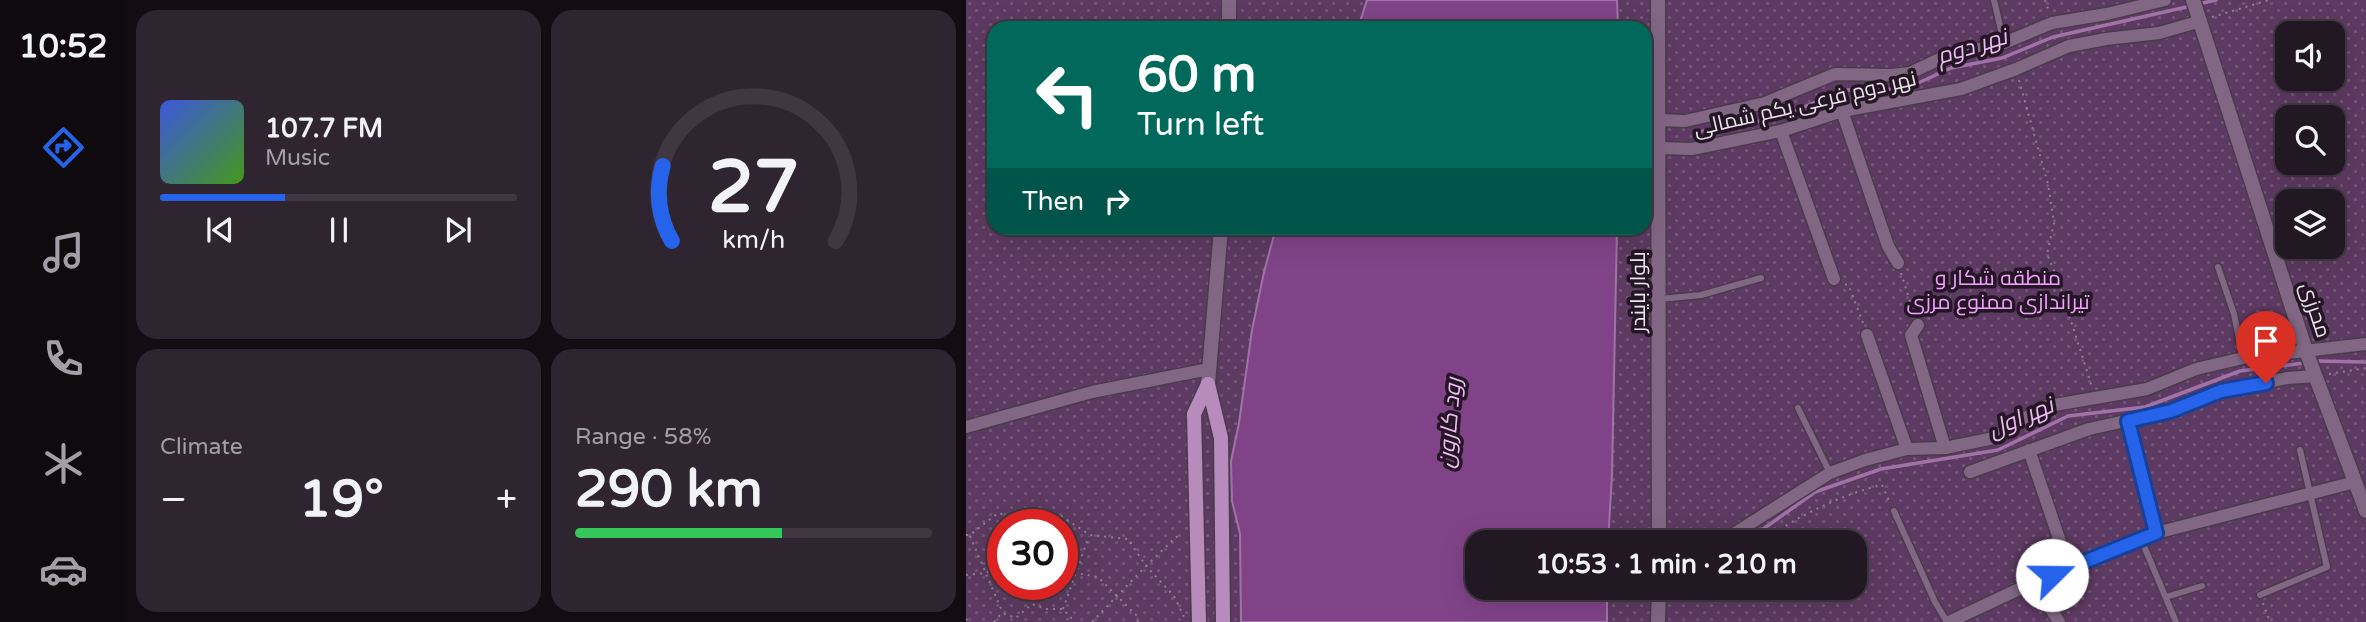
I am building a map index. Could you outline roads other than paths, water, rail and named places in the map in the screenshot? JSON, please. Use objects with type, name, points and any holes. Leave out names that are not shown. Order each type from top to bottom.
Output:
[{"type":"main road","points":[[1198,619],[1194,414],[1208,384]]},
{"type":"main road","points":[[1208,384],[1221,438],[1223,622]]},
{"type":"street","points":[[1229,0],[1229,21]]},
{"type":"street","name":"بلوار بایندر","points":[[1658,0],[1659,530]]},
{"type":"street","points":[[1659,120],[1685,121],[1765,103],[1835,74],[1910,73],[1942,58],[2004,44],[2052,23],[2107,14],[2165,0]]},
{"type":"street","name":"نهر دوم فرعی یکم شمالی","points":[[1658,148],[1692,149],[1781,131],[1842,111],[1961,89],[2069,46],[2159,33],[2197,11]]},
{"type":"street","name":"محرزی","points":[[2197,11],[2310,363],[2366,511]]},
{"type":"street","points":[[1842,111],[1888,246],[1898,263]]},
{"type":"street","points":[[1781,131],[1834,279]]},
{"type":"street","points":[[1208,384],[1220,235]]},
{"type":"street","points":[[1918,325],[1911,335],[1945,448]]},
{"type":"street","points":[[1867,335],[1907,449]]},
{"type":"street","points":[[1970,472],[2089,429],[2171,411],[2221,391],[2288,378],[2310,363],[2366,344]]},
{"type":"street","points":[[1740,530],[1829,474],[1865,460],[1907,449],[1945,448],[1994,438],[2043,407],[2147,389],[2196,369],[2243,358],[2310,363]]},
{"type":"street","points":[[966,427],[1092,392],[1209,369]]},
{"type":"street","points":[[2128,421],[2156,533]]},
{"type":"street","points":[[2029,450],[2068,568]]},
{"type":"street","points":[[1948,622],[2034,582],[2156,533],[2355,482]]},
{"type":"street","points":[[2034,582],[2059,622]]},
{"type":"street","points":[[1658,622],[1659,600]]},
{"type":"lane","points":[[1994,0],[2004,44]]},
{"type":"lane","points":[[2218,267],[2234,314],[2243,358]]},
{"type":"lane","points":[[1658,300],[1701,295],[1761,278]]},
{"type":"lane","points":[[1798,408],[1829,474]]},
{"type":"lane","points":[[2260,595],[2327,567],[2300,450]]},
{"type":"lane","points":[[1894,511],[1935,602],[1948,622]]},
{"type":"lane","points":[[2141,539],[2176,622]]},
{"type":"lane","points":[[2166,597],[2202,586]]},
{"type":"water","points":[[1367,0],[1617,0],[1618,21],[1360,21]]},
{"type":"water","name":"رود کارون","points":[[1274,235],[1617,235],[1609,530],[1465,530],[1465,600],[1607,600],[1607,622],[1241,622],[1240,534],[1232,501],[1231,461],[1252,330]]},
{"type":"waterway","name":"نهر دوم","points":[[2198,4],[2216,0]]},
{"type":"waterway","name":"نهر دوم","points":[[1698,132],[1779,118],[1843,90],[1905,89],[1951,68],[2002,58],[2053,37],[2191,6]]},
{"type":"waterway","name":"نهر اول","points":[[2316,361],[2366,362]]},
{"type":"waterway","name":"نهر اول","points":[[1762,530],[1815,492],[1881,469],[1998,450],[2068,416],[2145,407],[2240,371],[2305,363]]},
{"type":"park label","name":"منطقه شکار و تیراندازی ممنوع مرزی","points":[[1998,290]]}]
